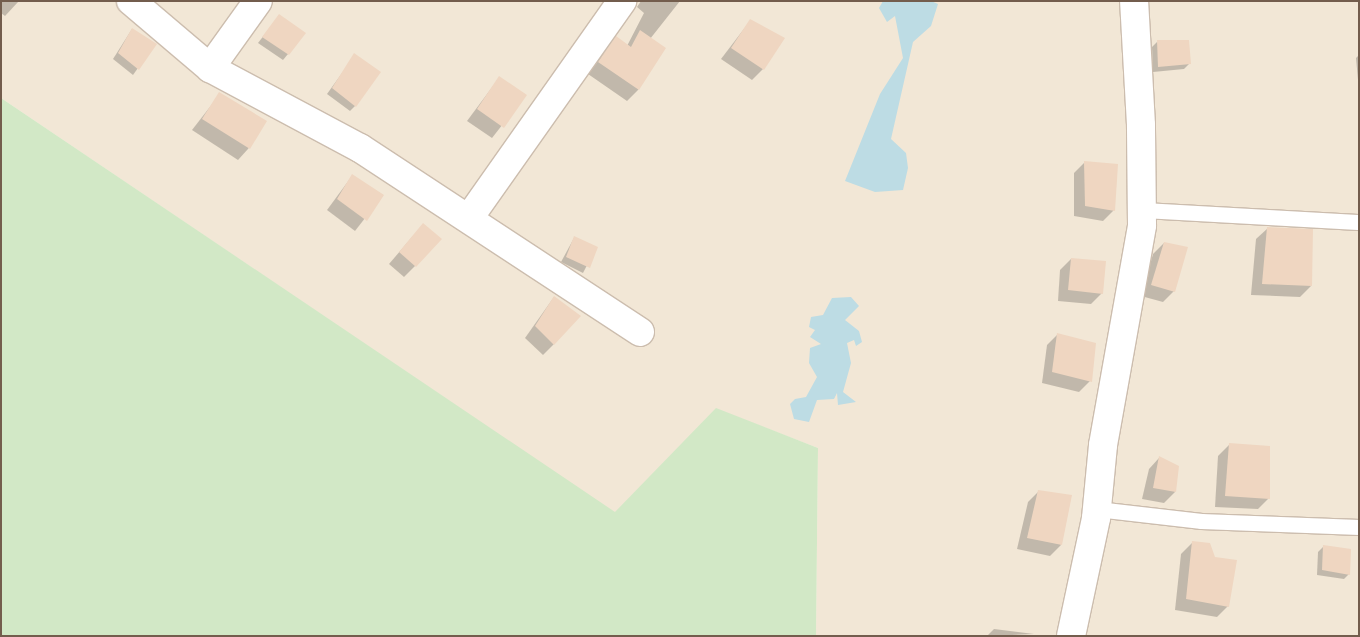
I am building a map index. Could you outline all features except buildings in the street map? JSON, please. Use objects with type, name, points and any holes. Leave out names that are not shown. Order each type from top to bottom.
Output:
[{"type":"street","points":[[131,1],[210,68],[360,148],[640,332]]},
{"type":"street","points":[[210,68],[258,1]]},
{"type":"street","points":[[469,218],[622,1]]},
{"type":"street","points":[[1071,636],[1097,509],[1102,445],[1118,369],[1142,210],[1134,1]]},
{"type":"lane","points":[[1142,210],[1359,222]]},
{"type":"lane","points":[[1097,509],[1201,521],[1359,527]]},
{"type":"shaded area","points":[[1,1],[1359,1],[1359,636],[816,636],[818,448],[716,409],[615,513],[1,98]]},
{"type":"green space","points":[[1,98],[615,512],[716,408],[818,448],[816,636],[1,636]]},
{"type":"water","points":[[883,1],[931,1],[938,4],[931,26],[913,42],[891,139],[906,153],[908,168],[903,190],[875,192],[845,181],[880,94],[903,58],[895,16],[887,22],[879,8]]},
{"type":"water","points":[[851,297],[859,306],[845,320],[859,331],[862,342],[856,346],[854,340],[847,343],[851,363],[843,392],[856,402],[838,405],[837,393],[834,399],[817,400],[809,422],[794,419],[790,404],[795,399],[806,397],[817,377],[809,363],[810,348],[821,344],[810,337],[815,330],[809,327],[811,317],[823,315],[832,298]]}]
